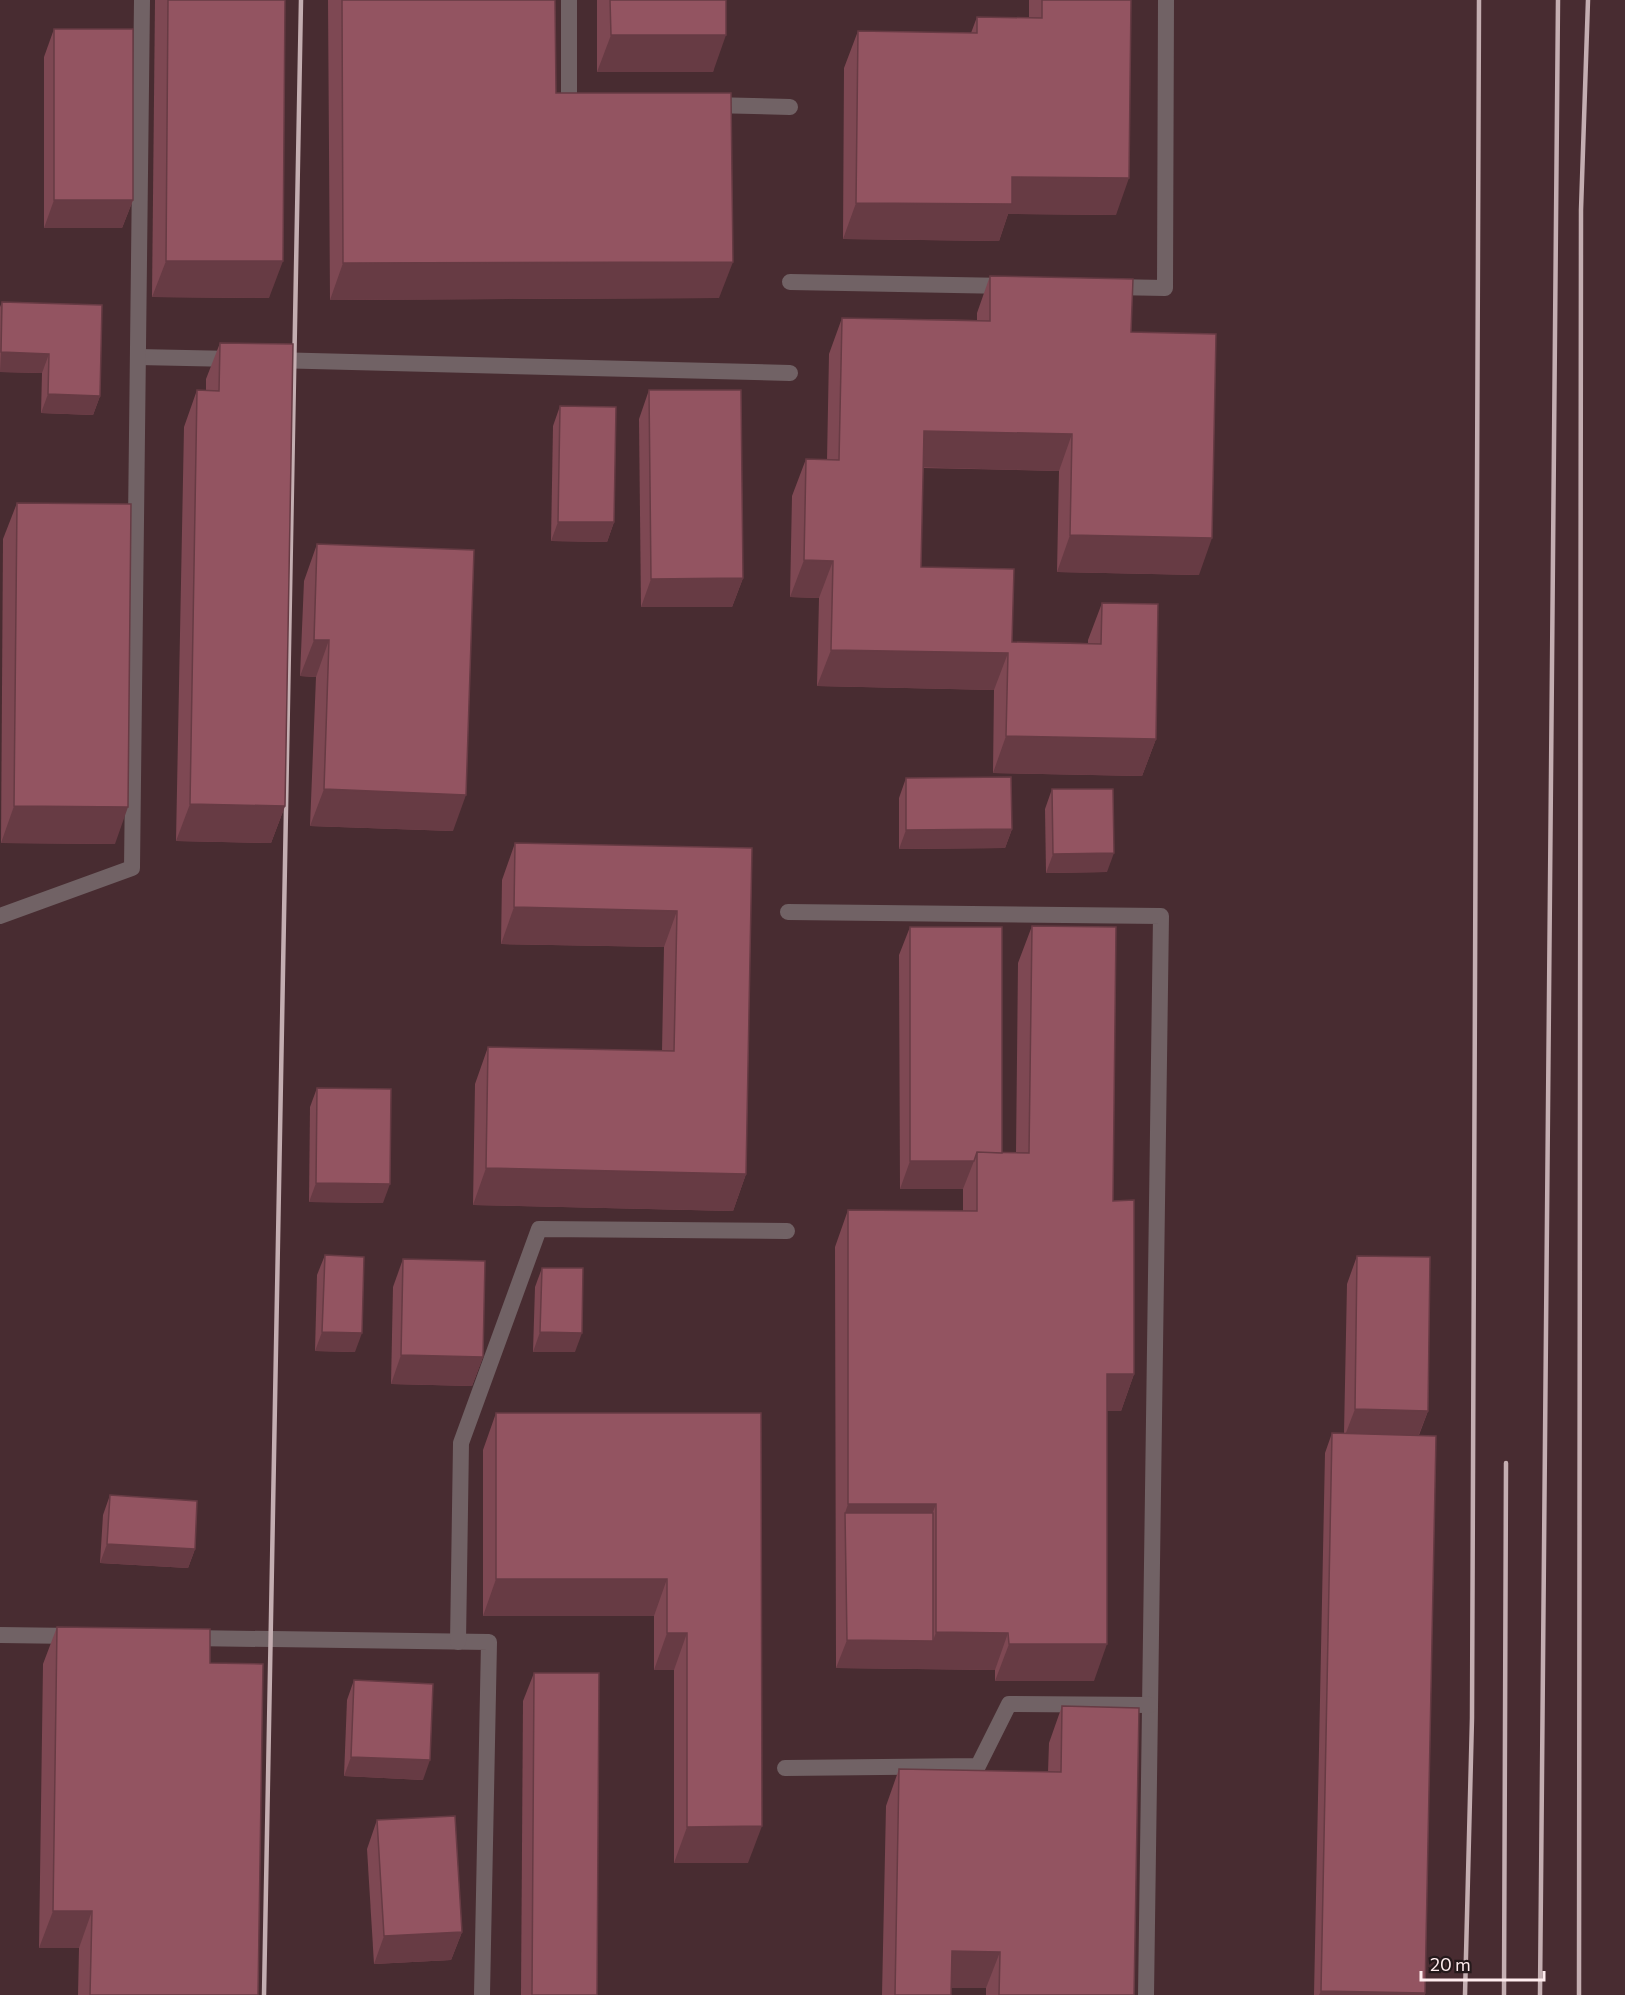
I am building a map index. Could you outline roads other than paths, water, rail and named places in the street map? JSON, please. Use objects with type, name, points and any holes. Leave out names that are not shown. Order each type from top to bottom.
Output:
[{"type":"lane","points":[[0,916],[132,868],[142,0]]},
{"type":"lane","points":[[568,0],[568,103],[592,104]]},
{"type":"lane","points":[[1095,287],[1165,288],[1166,0]]},
{"type":"lane","points":[[697,105],[790,107]]},
{"type":"lane","points":[[790,282],[1024,286]]},
{"type":"lane","points":[[138,357],[790,373]]},
{"type":"lane","points":[[788,912],[1161,916],[1146,1995]]},
{"type":"lane","points":[[458,1642],[461,1443],[538,1228],[787,1231]]},
{"type":"lane","points":[[0,1635],[94,1636]]},
{"type":"lane","points":[[176,1638],[489,1642],[482,1995]]},
{"type":"lane","points":[[785,1768],[978,1766],[1009,1704],[1150,1705]]},
{"type":"railway","points":[[264,1995],[301,0]]},
{"type":"railway","points":[[1465,1995],[1472,1718],[1479,0]]},
{"type":"railway","points":[[1540,1995],[1558,0]]},
{"type":"railway","points":[[1579,1995],[1581,210],[1588,0]]},
{"type":"railway","points":[[1504,1995],[1506,1463]]}]
